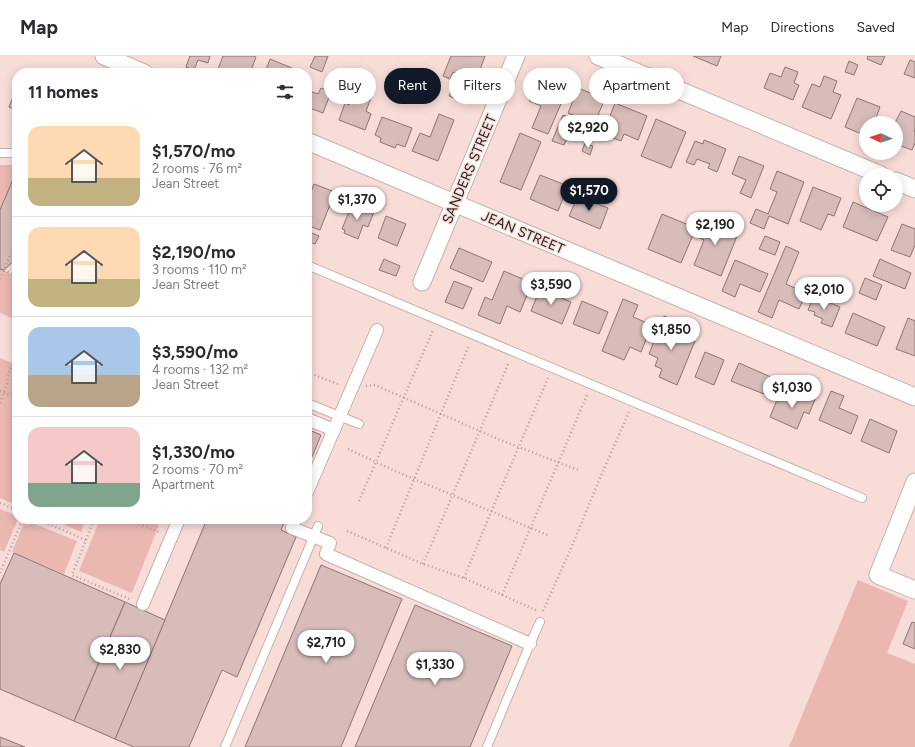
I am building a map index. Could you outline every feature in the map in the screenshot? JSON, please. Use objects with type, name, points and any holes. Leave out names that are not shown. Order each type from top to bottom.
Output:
[{"type":"street","points":[[104,56],[132,68]]},
{"type":"street","name":"SANDERS STREET","points":[[422,282],[516,56]]},
{"type":"street","points":[[598,56],[864,168]]},
{"type":"street","name":"JEAN STREET","points":[[312,144],[915,397]]},
{"type":"street","points":[[903,184],[915,189]]},
{"type":"street","points":[[312,480],[377,330]]},
{"type":"street","points":[[312,421],[334,430]]},
{"type":"street","points":[[915,482],[878,575],[915,590]]},
{"type":"street","points":[[143,604],[177,524]]},
{"type":"street","points":[[294,524],[292,528],[316,531],[330,543],[326,554],[530,644]]},
{"type":"lane","points":[[0,152],[12,153]]},
{"type":"lane","points":[[312,267],[862,498]]},
{"type":"lane","points":[[312,405],[359,424]]},
{"type":"lane","points":[[225,747],[316,531]]},
{"type":"lane","points":[[487,747],[540,622]]},
{"type":"path","points":[[0,279],[12,252]]},
{"type":"path","points":[[4,270],[12,274]]},
{"type":"path","points":[[359,502],[432,329]]},
{"type":"path","points":[[386,548],[469,345]]},
{"type":"path","points":[[423,564],[510,362]]},
{"type":"path","points":[[0,403],[12,365]]},
{"type":"path","points":[[541,375],[555,380]]},
{"type":"path","points":[[464,578],[548,378]]},
{"type":"path","points":[[375,385],[519,448],[578,470]]},
{"type":"path","points":[[0,391],[12,396]]},
{"type":"path","points":[[581,391],[593,397]]},
{"type":"path","points":[[502,595],[587,394]]},
{"type":"path","points":[[347,531],[423,564],[464,578],[542,613],[630,412],[624,409]]},
{"type":"path","points":[[348,449],[453,496],[550,536]]},
{"type":"path","points":[[0,503],[12,508]]},
{"type":"path","points":[[0,574],[21,524]]},
{"type":"path","points":[[49,524],[86,540]]},
{"type":"path","points":[[92,524],[72,575],[143,604]]},
{"type":"path","points":[[140,524],[171,537]]},
{"type":"shaded area","points":[[0,165],[12,165],[12,185],[0,214]]},
{"type":"shaded area","points":[[0,269],[12,274],[12,318],[0,313]]},
{"type":"shaded area","points":[[0,358],[12,363],[12,503],[0,498]]},
{"type":"shaded area","points":[[0,509],[12,514],[12,524],[16,524],[4,552],[0,550]]},
{"type":"shaded area","points":[[23,524],[35,524],[77,541],[64,574],[12,552]]},
{"type":"shaded area","points":[[63,524],[84,524],[81,532]]},
{"type":"shaded area","points":[[98,524],[159,525],[132,593],[79,571]]},
{"type":"shaded area","points":[[858,580],[908,601],[887,653],[915,664],[915,747],[789,747]]},
{"type":"building","points":[[190,56],[210,56],[208,63],[198,60],[195,68],[186,67]]},
{"type":"building","points":[[223,56],[256,57],[252,68],[218,68]]},
{"type":"building","points":[[315,56],[328,56],[322,72],[310,67]]},
{"type":"building","points":[[451,56],[485,56],[481,68],[449,68],[449,79],[443,76]]},
{"type":"building","points":[[693,56],[721,56],[717,66]]},
{"type":"building","points":[[868,56],[885,56],[881,65],[867,59]]},
{"type":"building","points":[[270,59],[292,68],[267,68]]},
{"type":"building","points":[[910,60],[915,62],[915,78],[904,74]]},
{"type":"building","points":[[849,61],[858,65],[854,75],[845,72]]},
{"type":"building","points":[[785,67],[798,72],[794,83],[799,85],[793,100],[764,88],[770,73],[781,77]]},
{"type":"building","points":[[824,76],[837,81],[833,92],[841,95],[831,119],[802,107],[812,84],[820,87]]},
{"type":"building","points":[[321,88],[324,89],[324,104],[326,104],[323,113],[312,109],[312,92],[318,94]]},
{"type":"building","points":[[581,89],[589,92],[589,104],[603,104],[594,124],[568,113],[572,104],[581,104]]},
{"type":"building","points":[[857,98],[880,107],[877,116],[859,116],[859,133],[845,127]]},
{"type":"building","points":[[12,100],[12,108],[9,107]]},
{"type":"building","points":[[345,104],[369,104],[366,111],[371,114],[365,130],[339,120]]},
{"type":"building","points":[[536,104],[561,104],[548,134],[532,128],[541,106]]},
{"type":"building","points":[[615,104],[647,116],[638,140],[624,134],[621,141],[603,134]]},
{"type":"building","points":[[901,111],[915,117],[915,143],[912,150],[903,147],[903,116],[898,116]]},
{"type":"building","points":[[439,114],[454,120],[438,161],[412,151],[420,133],[430,137]]},
{"type":"building","points":[[563,115],[575,120],[564,145],[552,141]]},
{"type":"building","points":[[382,117],[412,128],[405,147],[397,144],[395,148],[380,142],[381,138],[375,135]]},
{"type":"building","points":[[656,119],[686,132],[671,168],[641,156]]},
{"type":"building","points":[[520,133],[541,142],[521,190],[500,182]]},
{"type":"building","points":[[704,140],[726,149],[717,172],[708,168],[710,164],[697,159],[694,165],[686,162],[695,141],[703,144]]},
{"type":"building","points":[[585,143],[593,146],[590,155],[582,151]]},
{"type":"building","points":[[739,156],[764,166],[751,198],[740,193],[746,180],[732,174]]},
{"type":"building","points":[[777,171],[804,182],[788,224],[769,216],[764,229],[750,223],[756,209],[768,214],[777,192],[770,189]]},
{"type":"building","points":[[540,175],[568,186],[558,211],[530,199]]},
{"type":"building","points":[[12,182],[12,263],[4,270],[0,269],[0,210]]},
{"type":"building","points":[[314,184],[335,192],[320,230],[312,227],[312,189]]},
{"type":"building","points":[[813,187],[841,198],[834,216],[828,214],[821,230],[800,221]]},
{"type":"building","points":[[578,196],[608,208],[600,229],[569,216]]},
{"type":"building","points":[[853,202],[859,205],[859,212],[876,212],[888,217],[877,241],[843,227]]},
{"type":"building","points":[[352,204],[374,212],[368,227],[363,225],[358,239],[344,233],[345,230],[342,229]]},
{"type":"building","points":[[708,213],[724,219],[720,229],[737,236],[721,276],[694,265],[704,240],[698,237]]},
{"type":"building","points":[[662,214],[696,228],[681,263],[648,249]]},
{"type":"building","points":[[386,216],[406,224],[397,246],[378,238]]},
{"type":"building","points":[[902,224],[915,229],[915,245],[910,257],[891,250]]},
{"type":"building","points":[[312,233],[319,236],[315,244],[312,243]]},
{"type":"building","points":[[765,236],[780,242],[775,255],[759,249]]},
{"type":"building","points":[[786,246],[799,252],[786,284],[806,293],[799,309],[779,300],[772,318],[758,312]]},
{"type":"building","points":[[459,248],[492,262],[483,282],[450,268]]},
{"type":"building","points":[[384,259],[400,266],[396,276],[379,270]]},
{"type":"building","points":[[880,259],[911,273],[905,289],[873,276]]},
{"type":"building","points":[[735,260],[768,274],[760,292],[740,284],[735,297],[722,291]]},
{"type":"building","points":[[504,271],[532,283],[520,312],[507,306],[500,324],[478,315],[485,297],[492,300]]},
{"type":"building","points":[[865,278],[882,285],[876,300],[859,293]]},
{"type":"building","points":[[454,281],[472,288],[463,309],[445,302]]},
{"type":"building","points":[[540,289],[571,302],[562,324],[531,311]]},
{"type":"building","points":[[814,296],[840,307],[832,327],[821,323],[823,319],[814,315],[815,312],[808,310]]},
{"type":"building","points":[[623,299],[638,305],[633,317],[652,325],[641,352],[630,347],[624,360],[602,351]]},
{"type":"building","points":[[582,301],[608,312],[599,334],[573,324]]},
{"type":"building","points":[[853,313],[885,327],[877,346],[845,333]]},
{"type":"building","points":[[664,316],[676,321],[672,331],[695,341],[677,385],[659,377],[662,369],[655,366],[658,358],[649,354]]},
{"type":"building","points":[[908,318],[915,321],[915,356],[896,349]]},
{"type":"building","points":[[705,352],[724,360],[714,385],[695,377]]},
{"type":"building","points":[[739,363],[771,377],[764,394],[731,381]]},
{"type":"building","points":[[831,391],[844,396],[839,408],[858,416],[851,434],[819,420]]},
{"type":"building","points":[[806,393],[816,397],[809,414],[804,412],[797,429],[770,417],[779,395],[790,400],[791,395],[803,400]]},
{"type":"building","points":[[870,419],[897,431],[889,453],[861,441]]},
{"type":"building","points":[[312,431],[321,435],[312,457]]},
{"type":"building","points":[[205,524],[284,524],[281,530],[296,537],[237,677],[222,670],[189,747],[134,747],[115,739]]},
{"type":"building","points":[[14,553],[125,602],[74,721],[0,689],[0,584]]},
{"type":"building","points":[[321,565],[402,599],[341,747],[245,747]]},
{"type":"building","points":[[125,602],[165,620],[115,739],[74,721]]},
{"type":"building","points":[[415,605],[512,646],[470,747],[355,747]]},
{"type":"building","points":[[912,622],[915,623],[915,649],[903,644]]},
{"type":"building","points":[[0,737],[25,747],[0,747]]}]
